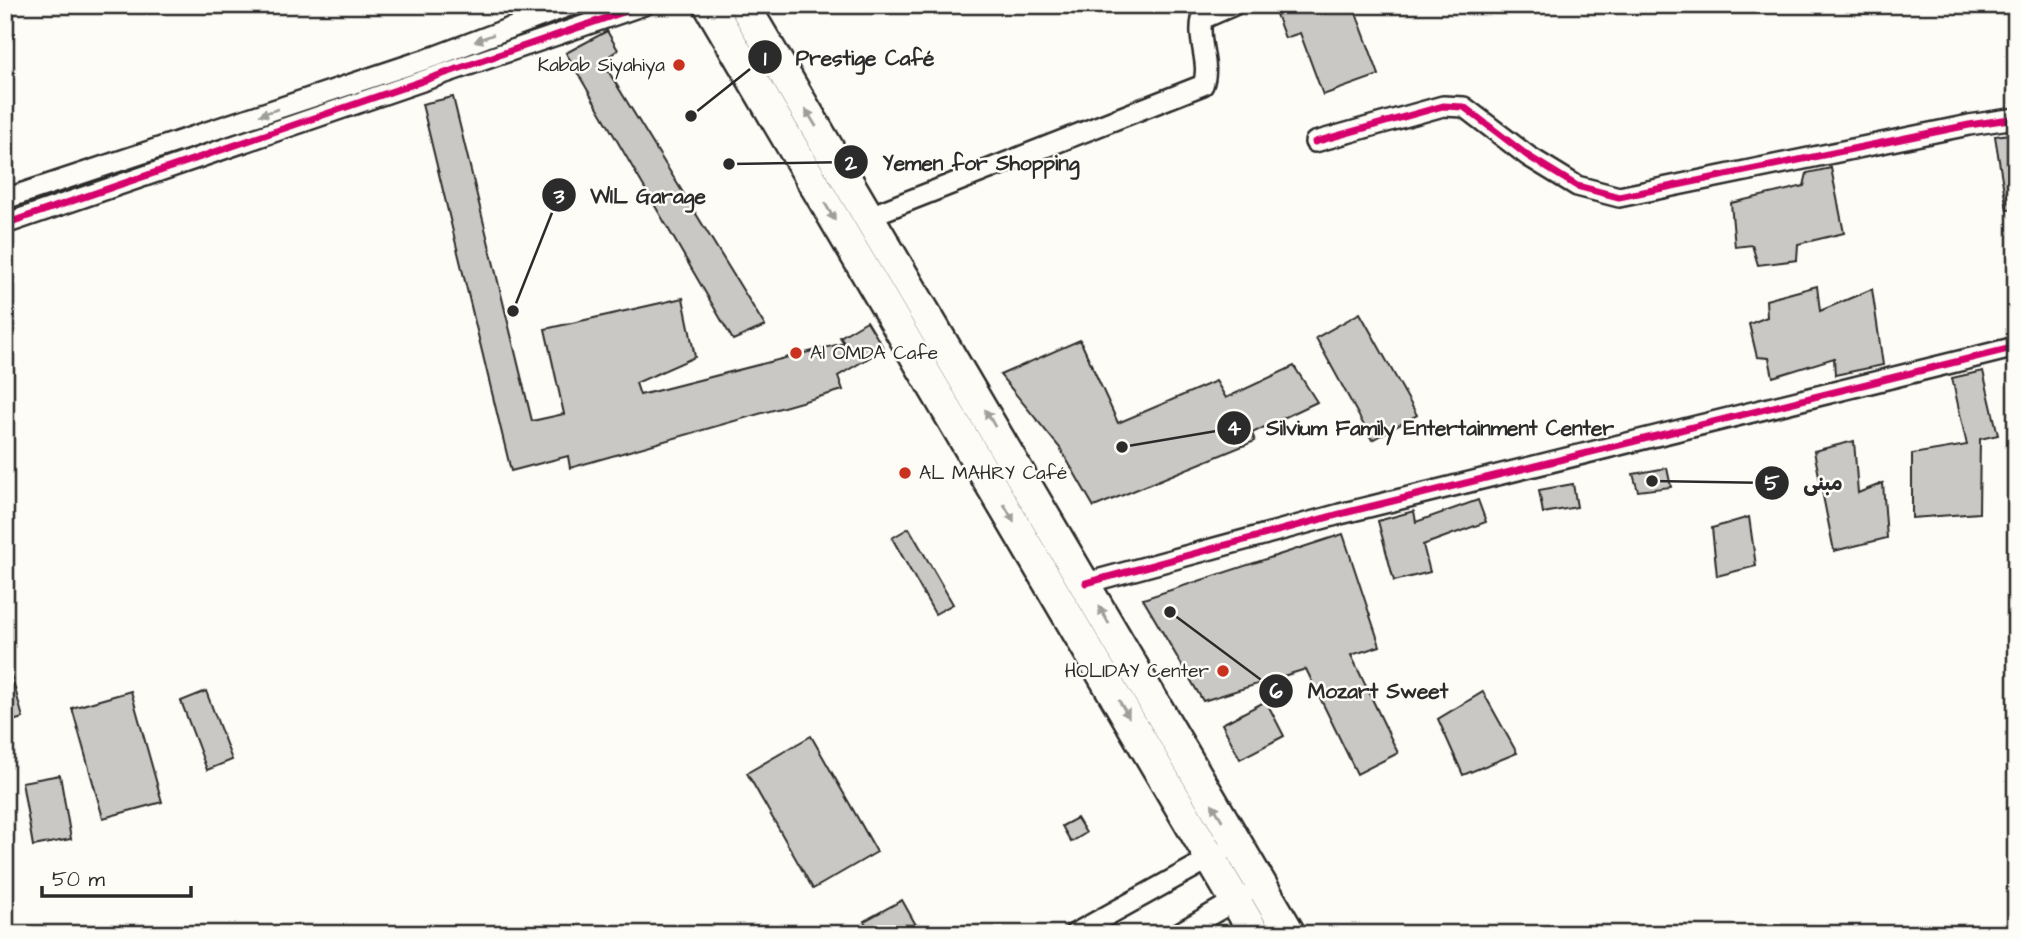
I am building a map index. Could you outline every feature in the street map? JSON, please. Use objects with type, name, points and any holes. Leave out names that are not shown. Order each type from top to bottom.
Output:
[{"type":"main road","points":[[709,5],[1224,851],[1261,885],[1290,934]]},
{"type":"main road","points":[[744,5],[1086,583],[1224,851],[1236,900],[1255,934]]},
{"type":"street","points":[[5,199],[436,56],[570,5]]},
{"type":"street","points":[[5,224],[644,5]]},
{"type":"street","points":[[870,216],[1203,85],[1208,72],[1202,55],[1202,19],[1234,5]]},
{"type":"street","points":[[436,56],[443,76]]},
{"type":"street","points":[[1315,142],[1443,106],[1464,107],[1528,156],[1577,186],[1619,197],[1969,125],[2016,118]]},
{"type":"street","points":[[72,178],[79,200]]},
{"type":"street","points":[[1086,583],[1340,514],[2016,347]]},
{"type":"street","points":[[1074,934],[1224,851]]},
{"type":"street","points":[[1177,934],[1261,885]]},
{"type":"building","points":[[1299,5],[1353,5],[1379,75],[1323,95],[1300,33],[1285,38],[1276,14]]},
{"type":"building","points":[[607,31],[618,50],[602,61],[765,326],[733,340],[566,53]]},
{"type":"building","points":[[453,97],[532,421],[564,414],[545,329],[683,298],[695,357],[636,383],[640,395],[844,343],[840,337],[867,321],[884,349],[838,376],[843,390],[570,468],[568,456],[511,471],[422,104]]},
{"type":"building","points":[[2016,133],[2016,209],[2007,210],[1995,136]]},
{"type":"building","points":[[1831,168],[1844,233],[1798,244],[1797,260],[1758,265],[1752,245],[1735,247],[1731,203],[1804,186],[1807,173]]},
{"type":"building","points":[[1817,286],[1820,311],[1872,289],[1883,365],[1835,375],[1834,358],[1773,377],[1769,358],[1757,357],[1749,324],[1767,317],[1766,300]]},
{"type":"building","points":[[1360,313],[1417,415],[1372,440],[1316,338]]},
{"type":"building","points":[[1080,340],[1118,423],[1216,381],[1226,398],[1294,366],[1317,402],[1252,433],[1255,441],[1094,507],[1060,448],[1000,375]]},
{"type":"building","points":[[1983,371],[1998,435],[1980,439],[1979,513],[1912,518],[1912,454],[1967,445],[1952,378]]},
{"type":"building","points":[[1854,441],[1858,493],[1883,483],[1887,538],[1834,551],[1814,451]]},
{"type":"building","points":[[1667,468],[1671,487],[1638,491],[1633,474]]},
{"type":"building","points":[[1573,484],[1577,507],[1543,513],[1539,490]]},
{"type":"building","points":[[1478,500],[1486,522],[1423,545],[1430,572],[1394,581],[1378,521],[1414,511],[1416,522]]},
{"type":"building","points":[[1749,517],[1756,566],[1717,576],[1712,528]]},
{"type":"building","points":[[909,528],[953,604],[935,614],[892,538]]},
{"type":"building","points":[[1343,534],[1380,646],[1351,655],[1398,753],[1357,774],[1306,669],[1203,701],[1143,599]]},
{"type":"building","points":[[5,670],[10,670],[23,718],[5,723]]},
{"type":"building","points":[[131,691],[162,802],[103,818],[72,708]]},
{"type":"building","points":[[206,691],[232,760],[207,770],[181,701]]},
{"type":"building","points":[[1483,692],[1517,753],[1463,775],[1438,719]]},
{"type":"building","points":[[1266,701],[1284,736],[1240,759],[1222,724]]},
{"type":"building","points":[[811,736],[877,852],[813,889],[747,773]]},
{"type":"building","points":[[60,775],[71,839],[33,846],[22,782]]},
{"type":"building","points":[[1077,818],[1086,833],[1071,842],[1062,826]]},
{"type":"building","points":[[902,900],[921,934],[872,934],[864,921]]},
{"type":"cycle path","points":[[5,224],[644,5]]},
{"type":"cycle path","points":[[1315,142],[1443,106],[1464,107],[1528,156],[1577,186],[1619,197],[1969,125],[2016,118]]},
{"type":"cycle path","points":[[1086,583],[1340,514],[2016,347]]},
{"type":"place","name":"Kabab Siyahiya","points":[[679,65]]},
{"type":"place","name":"Prestige Café","points":[[691,116]]},
{"type":"place","name":"Yemen for Shopping","points":[[729,164]]},
{"type":"place","name":"WIL Garage","points":[[513,311]]},
{"type":"place","name":"Al OMDA Cafe","points":[[796,353]]},
{"type":"place","name":"Silvium Family Entertainment Center","points":[[1122,447]]},
{"type":"place","name":"AL MAHRY Café","points":[[905,473]]},
{"type":"place","name":"مبنى","points":[[1652,481]]},
{"type":"place","name":"Mozart Sweet","points":[[1170,612]]},
{"type":"place","name":"HOLIDAY Center","points":[[1223,671]]}]
